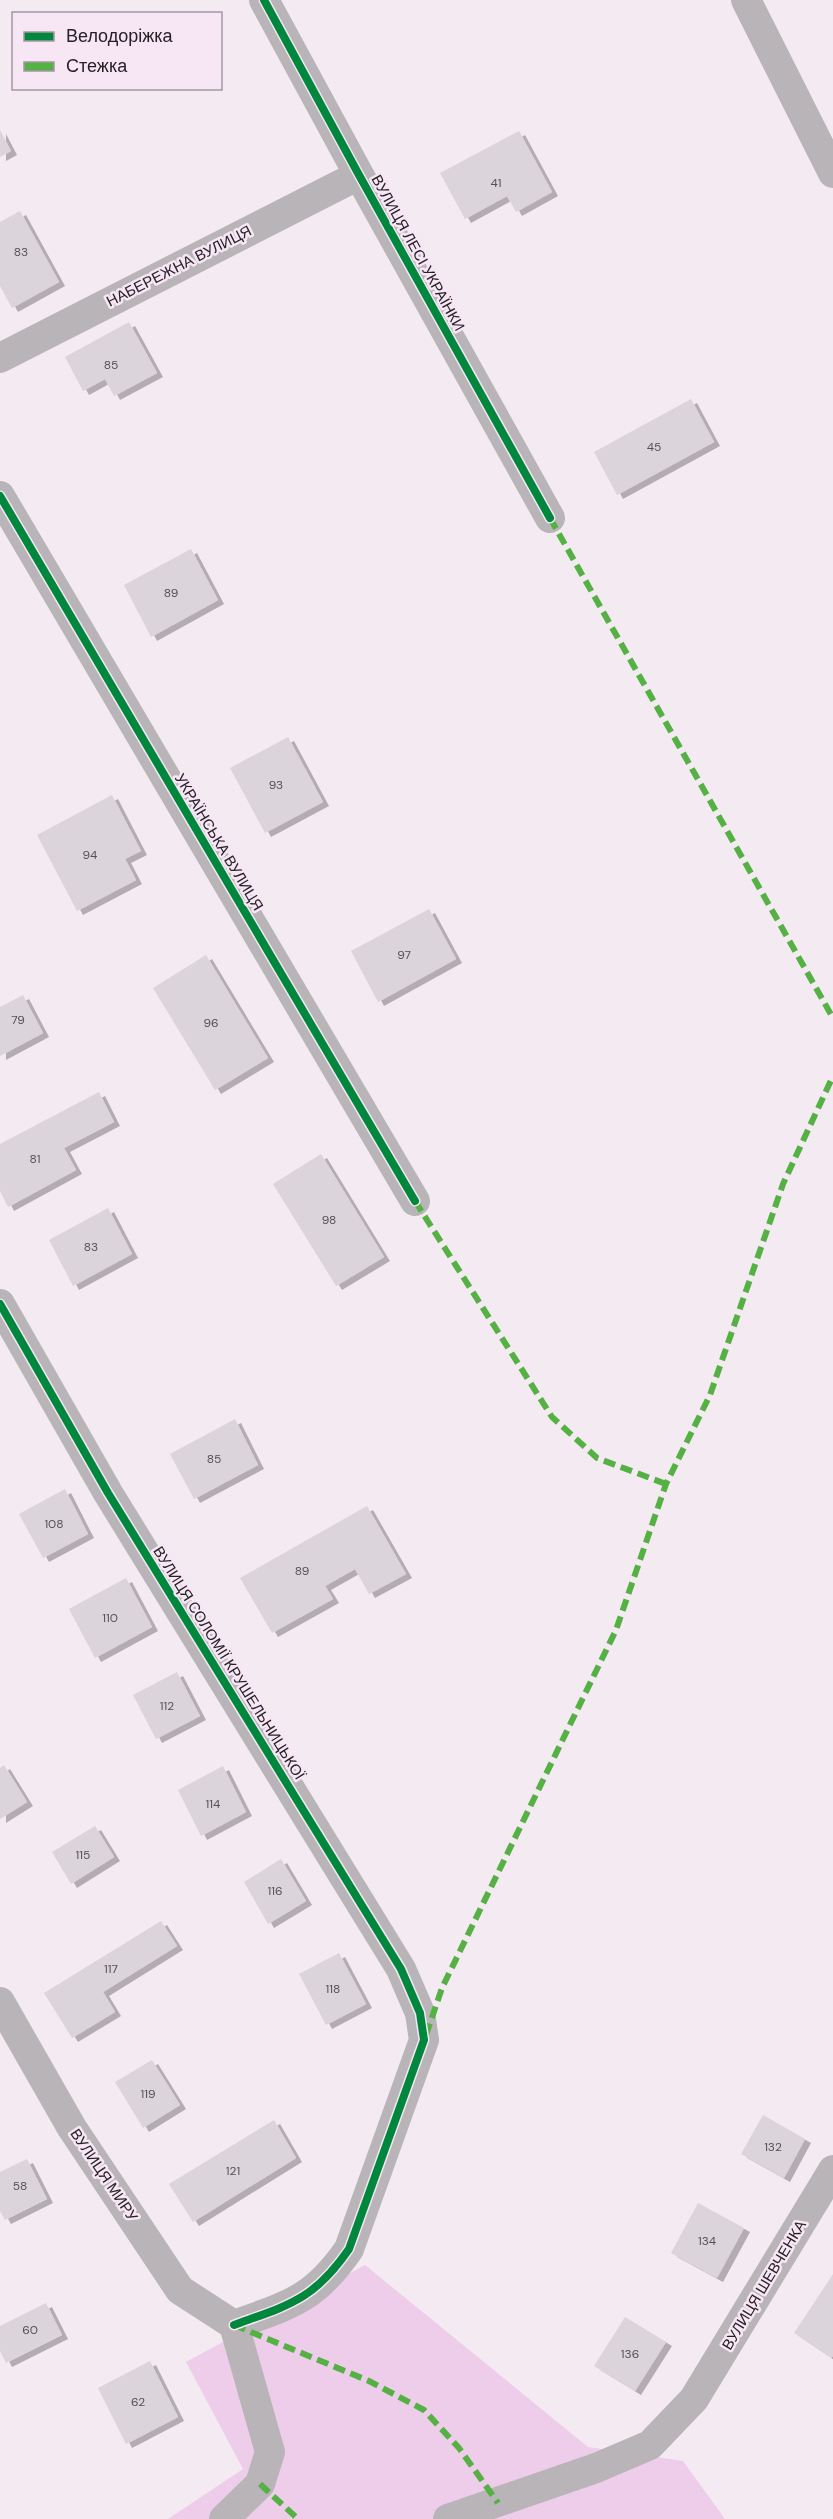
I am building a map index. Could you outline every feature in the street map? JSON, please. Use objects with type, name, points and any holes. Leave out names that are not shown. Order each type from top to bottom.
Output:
[{"type":"street","name":"ВУЛИЦЯ ЛЕСІ УКРАЇНКИ","points":[[264,0],[359,176],[550,518]]},
{"type":"street","points":[[747,0],[833,173]]},
{"type":"street","name":"НАБЕРЕЖНА ВУЛИЦЯ","points":[[0,357],[359,176]]},
{"type":"street","name":"УКРАЇНСЬКА ВУЛИЦЯ","points":[[0,496],[415,1201]]},
{"type":"street","name":"ВУЛИЦЯ СОЛОМІЇ КРУШЕЛЬНИЦЬКОЇ","points":[[0,1304],[108,1493],[400,1969],[420,2013],[424,2040],[359,2224],[344,2256],[334,2271],[314,2290],[292,2304],[234,2325]]},
{"type":"street","name":"ВУЛИЦЯ МИРУ","points":[[0,2002],[72,2128],[180,2290],[234,2325]]},
{"type":"street","name":"ВУЛИЦЯ ШЕВЧЕНКА","points":[[448,2519],[596,2468],[650,2445],[694,2399],[833,2170]]},
{"type":"street","points":[[224,2519],[260,2484],[270,2452],[234,2325]]},
{"type":"shaded area","points":[[365,2265],[588,2447],[683,2461],[725,2519],[168,2519],[243,2469],[186,2362]]},
{"type":"building","points":[[0,130],[11,151],[0,157]]},
{"type":"building","points":[[519,131],[552,192],[516,212],[507,196],[465,219],[440,173]]},
{"type":"building","points":[[20,211],[59,282],[12,308],[0,286],[0,222]]},
{"type":"building","points":[[129,322],[157,373],[114,396],[105,379],[83,391],[65,357]]},
{"type":"building","points":[[691,399],[714,442],[617,495],[594,452]]},
{"type":"building","points":[[191,549],[218,600],[151,637],[124,585]]},
{"type":"building","points":[[288,737],[323,802],[265,833],[230,768]]},
{"type":"building","points":[[112,795],[141,851],[125,859],[136,880],[77,911],[37,835]]},
{"type":"building","points":[[429,909],[456,959],[378,1002],[351,951]]},
{"type":"building","points":[[206,955],[268,1058],[215,1090],[153,988]]},
{"type":"building","points":[[23,995],[43,1033],[0,1056],[0,1007]]},
{"type":"building","points":[[99,1092],[114,1122],[64,1148],[76,1170],[8,1207],[0,1191],[0,1144]]},
{"type":"building","points":[[321,1154],[384,1257],[336,1286],[273,1184]]},
{"type":"building","points":[[108,1208],[132,1254],[73,1286],[49,1240]]},
{"type":"building","points":[[235,1419],[258,1465],[194,1499],[170,1454]]},
{"type":"building","points":[[65,1489],[88,1534],[43,1558],[19,1514]]},
{"type":"building","points":[[367,1506],[406,1574],[369,1594],[355,1569],[325,1586],[333,1599],[272,1633],[240,1578]]},
{"type":"building","points":[[126,1578],[152,1627],[95,1658],[69,1609]]},
{"type":"building","points":[[177,1672],[200,1716],[156,1739],[133,1695]]},
{"type":"building","points":[[4,1765],[27,1802],[0,1819],[0,1768]]},
{"type":"building","points":[[223,1766],[246,1812],[201,1836],[178,1790]]},
{"type":"building","points":[[95,1826],[114,1857],[71,1884],[52,1852]]},
{"type":"building","points":[[281,1859],[306,1901],[268,1924],[244,1882]]},
{"type":"building","points":[[161,1921],[177,1946],[103,1992],[115,2012],[72,2038],[44,1993]]},
{"type":"building","points":[[339,1953],[366,2004],[326,2025],[299,1974]]},
{"type":"building","points":[[152,2060],[180,2105],[143,2128],[115,2082]]},
{"type":"building","points":[[763,2115],[805,2139],[784,2178],[741,2154]]},
{"type":"building","points":[[274,2120],[296,2158],[193,2222],[169,2184]]},
{"type":"building","points":[[27,2159],[47,2199],[5,2220],[0,2211],[0,2172]]},
{"type":"building","points":[[698,2203],[744,2228],[717,2278],[671,2253]]},
{"type":"building","points":[[833,2274],[833,2356],[831,2358],[794,2333]]},
{"type":"building","points":[[46,2303],[62,2335],[6,2363],[0,2351],[0,2326]]},
{"type":"building","points":[[625,2317],[666,2342],[635,2391],[594,2366]]},
{"type":"building","points":[[150,2361],[178,2417],[126,2444],[98,2388]]},
{"type":"marked path","points":[[550,518],[833,1018]]},
{"type":"marked path","points":[[426,2035],[442,1988],[616,1630],[666,1484],[710,1395],[783,1184],[833,1076]]},
{"type":"marked path","points":[[415,1201],[552,1417],[597,1458],[666,1484]]},
{"type":"marked path","points":[[234,2325],[369,2381],[424,2410],[459,2448],[498,2503]]},
{"type":"marked path","points":[[260,2484],[298,2519]]},
{"type":"cycle path","points":[[264,0],[550,518]]},
{"type":"cycle path","points":[[0,496],[415,1201]]},
{"type":"cycle path","points":[[0,1304],[108,1493],[401,1969],[420,2013],[424,2040],[349,2249],[324,2280],[299,2299],[234,2325]]}]
